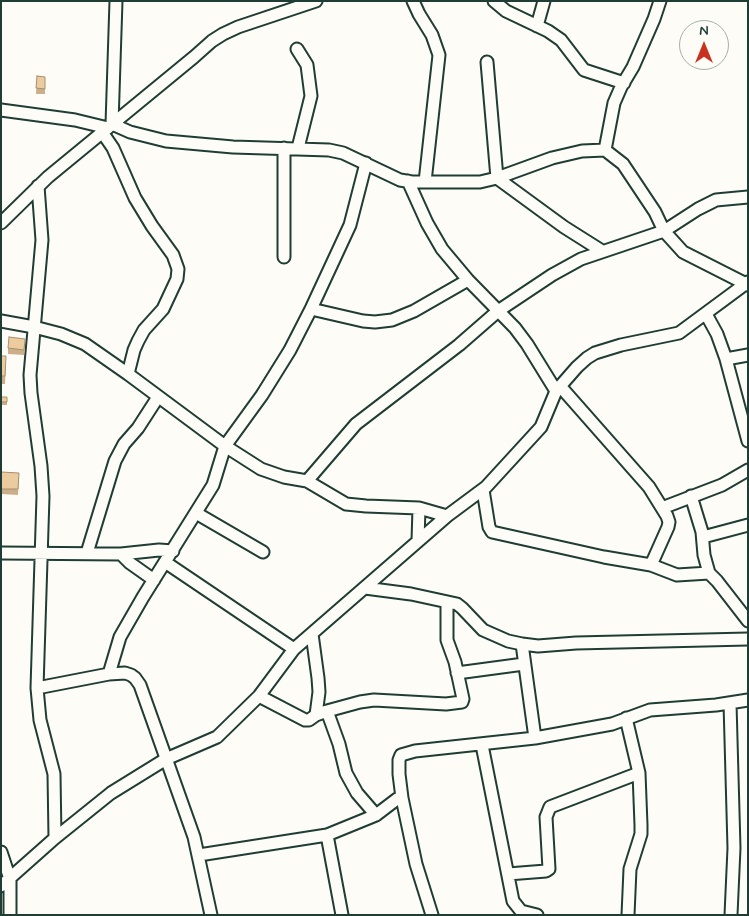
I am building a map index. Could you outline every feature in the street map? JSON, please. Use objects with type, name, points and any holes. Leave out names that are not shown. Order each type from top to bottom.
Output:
[{"type":"street","points":[[116,1],[107,128],[113,148],[135,198],[173,255],[178,269],[177,279],[163,309],[144,330],[138,341],[128,374]]},
{"type":"street","points":[[1,223],[38,186],[223,34],[316,1]]},
{"type":"street","points":[[413,1],[432,34],[439,55],[425,182]]},
{"type":"street","points":[[494,1],[506,11],[561,40],[584,70],[624,82]]},
{"type":"street","points":[[537,26],[544,1]]},
{"type":"street","points":[[605,150],[614,102],[633,67],[660,1]]},
{"type":"street","points":[[297,49],[307,65],[311,96],[298,148]]},
{"type":"street","points":[[487,62],[497,178],[564,227],[602,251]]},
{"type":"street","points":[[1,110],[75,120],[166,142],[206,146],[329,150],[343,153],[400,180],[408,181],[480,182],[497,178],[552,158],[605,150],[623,164],[655,212],[664,231],[683,252],[747,284],[679,333],[621,345],[595,353],[577,367],[558,389],[541,427],[482,490],[447,516],[294,649],[259,696],[217,737],[166,759],[111,794],[55,838],[5,883]]},
{"type":"street","points":[[284,148],[284,257]]},
{"type":"street","points":[[109,674],[120,637],[213,485],[224,446],[262,395],[290,350],[311,309],[350,226],[366,163]]},
{"type":"street","points":[[408,181],[427,223],[442,249],[468,280],[515,328],[558,389],[649,487],[669,522],[651,565]]},
{"type":"street","points":[[38,186],[42,240],[30,375],[43,496],[37,688],[40,720],[54,774],[55,838]]},
{"type":"street","points":[[307,481],[356,424],[459,345],[498,311],[552,275],[581,258],[664,231],[716,200],[748,197]]},
{"type":"street","points":[[311,309],[363,321],[392,320],[414,311],[468,280]]},
{"type":"street","points":[[706,314],[717,334],[726,359],[748,440]]},
{"type":"street","points":[[1,321],[61,334],[85,344],[224,446],[261,469],[307,481],[346,504],[419,508],[447,516]]},
{"type":"street","points":[[726,359],[748,355]]},
{"type":"street","points":[[87,553],[115,461],[124,444],[138,428],[158,396]]},
{"type":"street","points":[[662,508],[722,485],[748,470]]},
{"type":"street","points":[[482,490],[489,527],[492,532],[604,557],[651,565],[677,575],[709,573]]},
{"type":"street","points":[[691,496],[703,537],[704,555],[709,573],[746,615]]},
{"type":"street","points":[[418,541],[419,508]]},
{"type":"street","points":[[196,513],[263,552]]},
{"type":"street","points":[[703,537],[748,525]]},
{"type":"street","points":[[1,553],[121,554],[159,550],[173,551]]},
{"type":"street","points":[[121,554],[154,580]]},
{"type":"street","points":[[166,562],[294,649]]},
{"type":"street","points":[[365,588],[411,594],[457,604],[483,630],[508,641],[522,644],[538,646],[576,643],[748,640]]},
{"type":"street","points":[[259,696],[305,720],[309,720],[322,713],[374,700],[460,704],[463,698],[458,673],[454,656],[447,640],[447,602]]},
{"type":"street","points":[[312,634],[322,713],[339,744],[346,773],[357,793],[376,815]]},
{"type":"street","points":[[522,644],[535,738]]},
{"type":"street","points":[[458,673],[524,664]]},
{"type":"street","points":[[37,688],[109,674],[125,673],[131,675],[140,685],[199,855],[211,915]]},
{"type":"street","points":[[432,915],[416,864],[402,798],[399,774],[401,755],[415,751],[535,738],[612,724],[650,710],[748,700]]},
{"type":"street","points":[[730,703],[734,848],[731,915]]},
{"type":"street","points":[[626,718],[639,773],[641,834],[630,869],[628,915]]},
{"type":"street","points":[[482,744],[513,901],[521,911],[536,915]]},
{"type":"street","points":[[508,874],[546,871],[549,869],[546,816],[550,807],[639,773]]},
{"type":"street","points":[[199,855],[327,835],[376,815],[397,799],[402,798]]},
{"type":"street","points":[[327,835],[342,915]]},
{"type":"street","points":[[1,852],[10,915]]},
{"type":"building","points":[[37,76],[45,77],[45,89],[36,88]]},
{"type":"building","points":[[9,337],[25,339],[24,350],[8,348]]},
{"type":"building","points":[[1,356],[6,356],[5,376],[1,376]]},
{"type":"building","points":[[1,397],[7,397],[7,402],[1,402]]},
{"type":"building","points":[[1,472],[19,473],[18,489],[1,489]]}]
